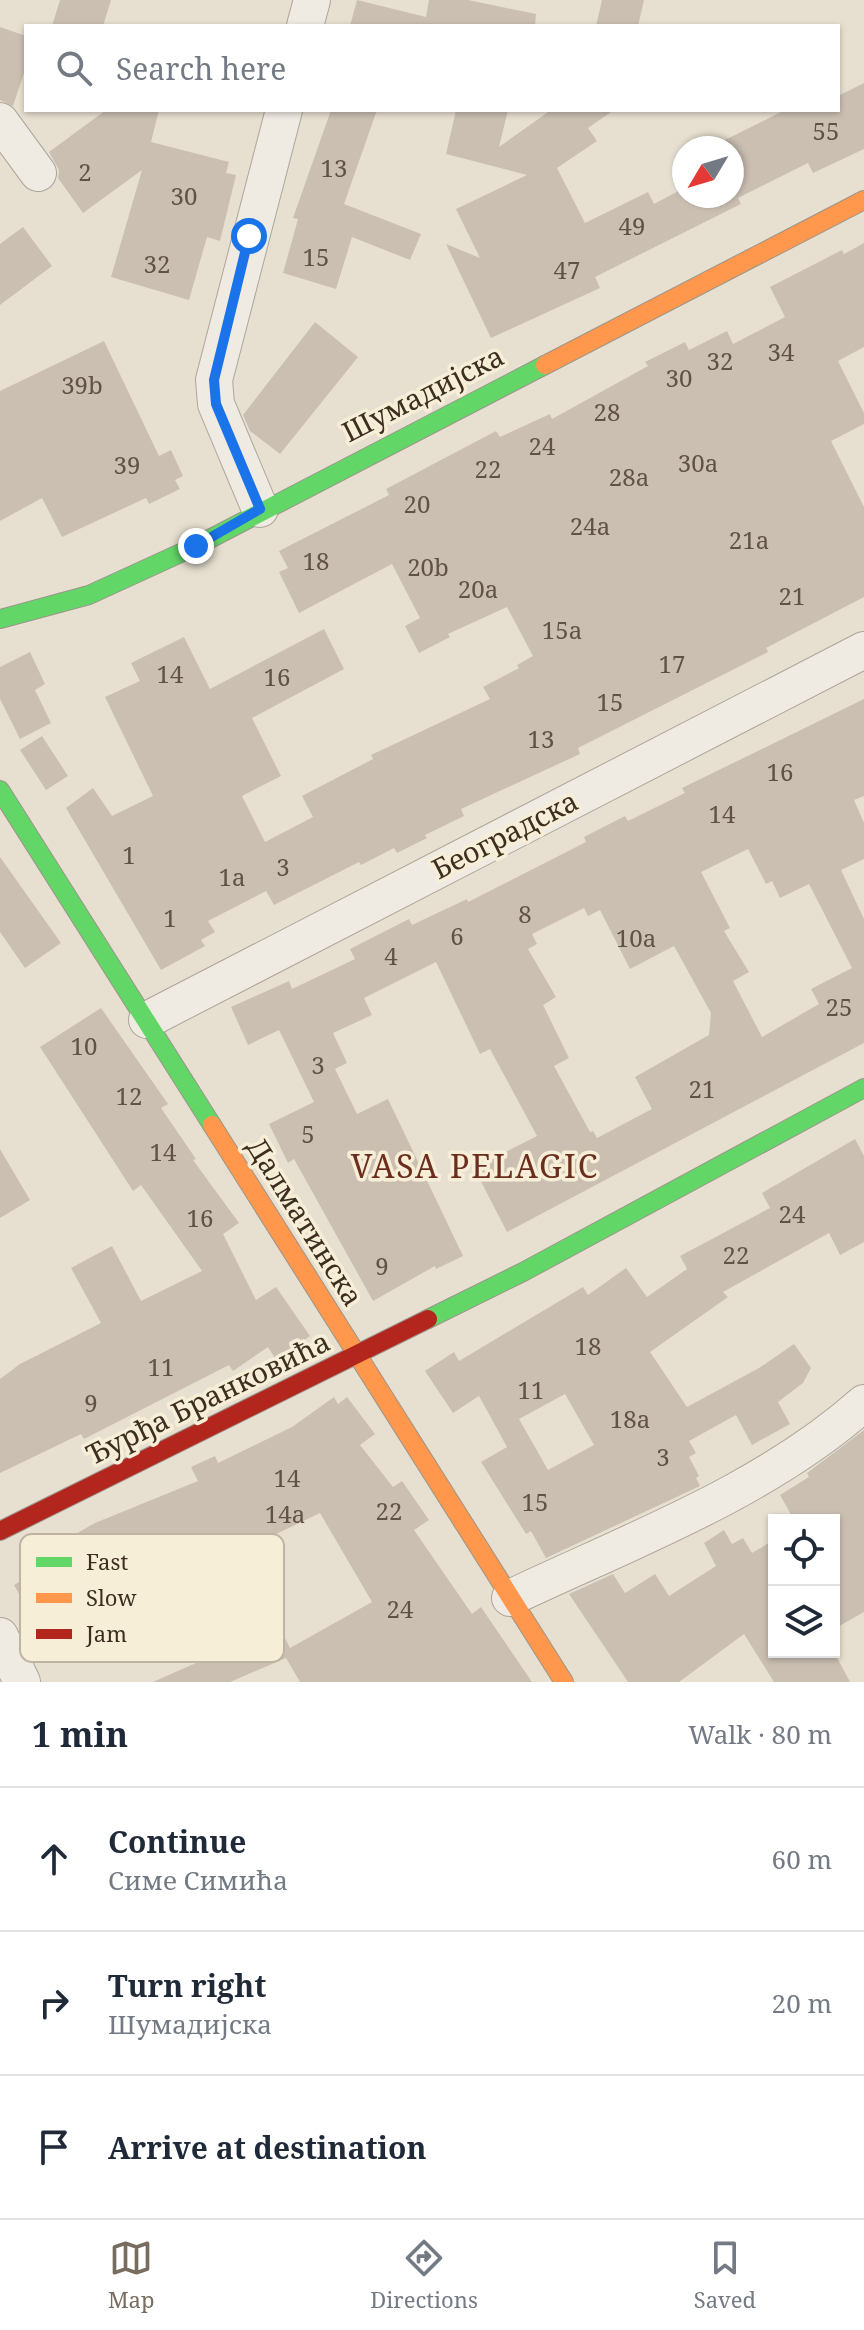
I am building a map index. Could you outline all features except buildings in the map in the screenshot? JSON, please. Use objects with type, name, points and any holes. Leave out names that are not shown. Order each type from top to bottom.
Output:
[{"type":"street","points":[[306,24],[312,0]]},
{"type":"street","points":[[260,509],[216,404],[214,380],[283,112]]},
{"type":"street","points":[[0,121],[38,173]]},
{"type":"street","name":"Шумадијска","points":[[0,619],[89,595],[196,546],[260,509],[864,200]]},
{"type":"street","name":"Београдска","points":[[147,1020],[864,650]]},
{"type":"street","name":"Далматинска","points":[[2,798],[147,1020],[356,1357],[564,1682]]},
{"type":"street","name":"Ђурђа Бранковића","points":[[0,1531],[356,1357],[864,1088]]},
{"type":"street","points":[[510,1598],[733,1492],[791,1458],[864,1403]]},
{"type":"street","points":[[0,1636],[22,1682]]},
{"type":"traffic: fast","points":[[0,619],[89,595],[196,546],[545,365]]},
{"type":"traffic: fast","points":[[0,790],[212,1125]]},
{"type":"traffic: fast","points":[[428,1319],[523,1272],[864,1088]]},
{"type":"traffic: slow","points":[[545,365],[864,200]]},
{"type":"traffic: slow","points":[[212,1125],[564,1682]]},
{"type":"traffic: jam","points":[[0,1531],[428,1319]]},
{"type":"district","name":"VASA PELAGIC","points":[[475,1167]]},
{"type":"route","points":[[196,546],[260,509],[216,404],[214,380],[249,236]]}]
